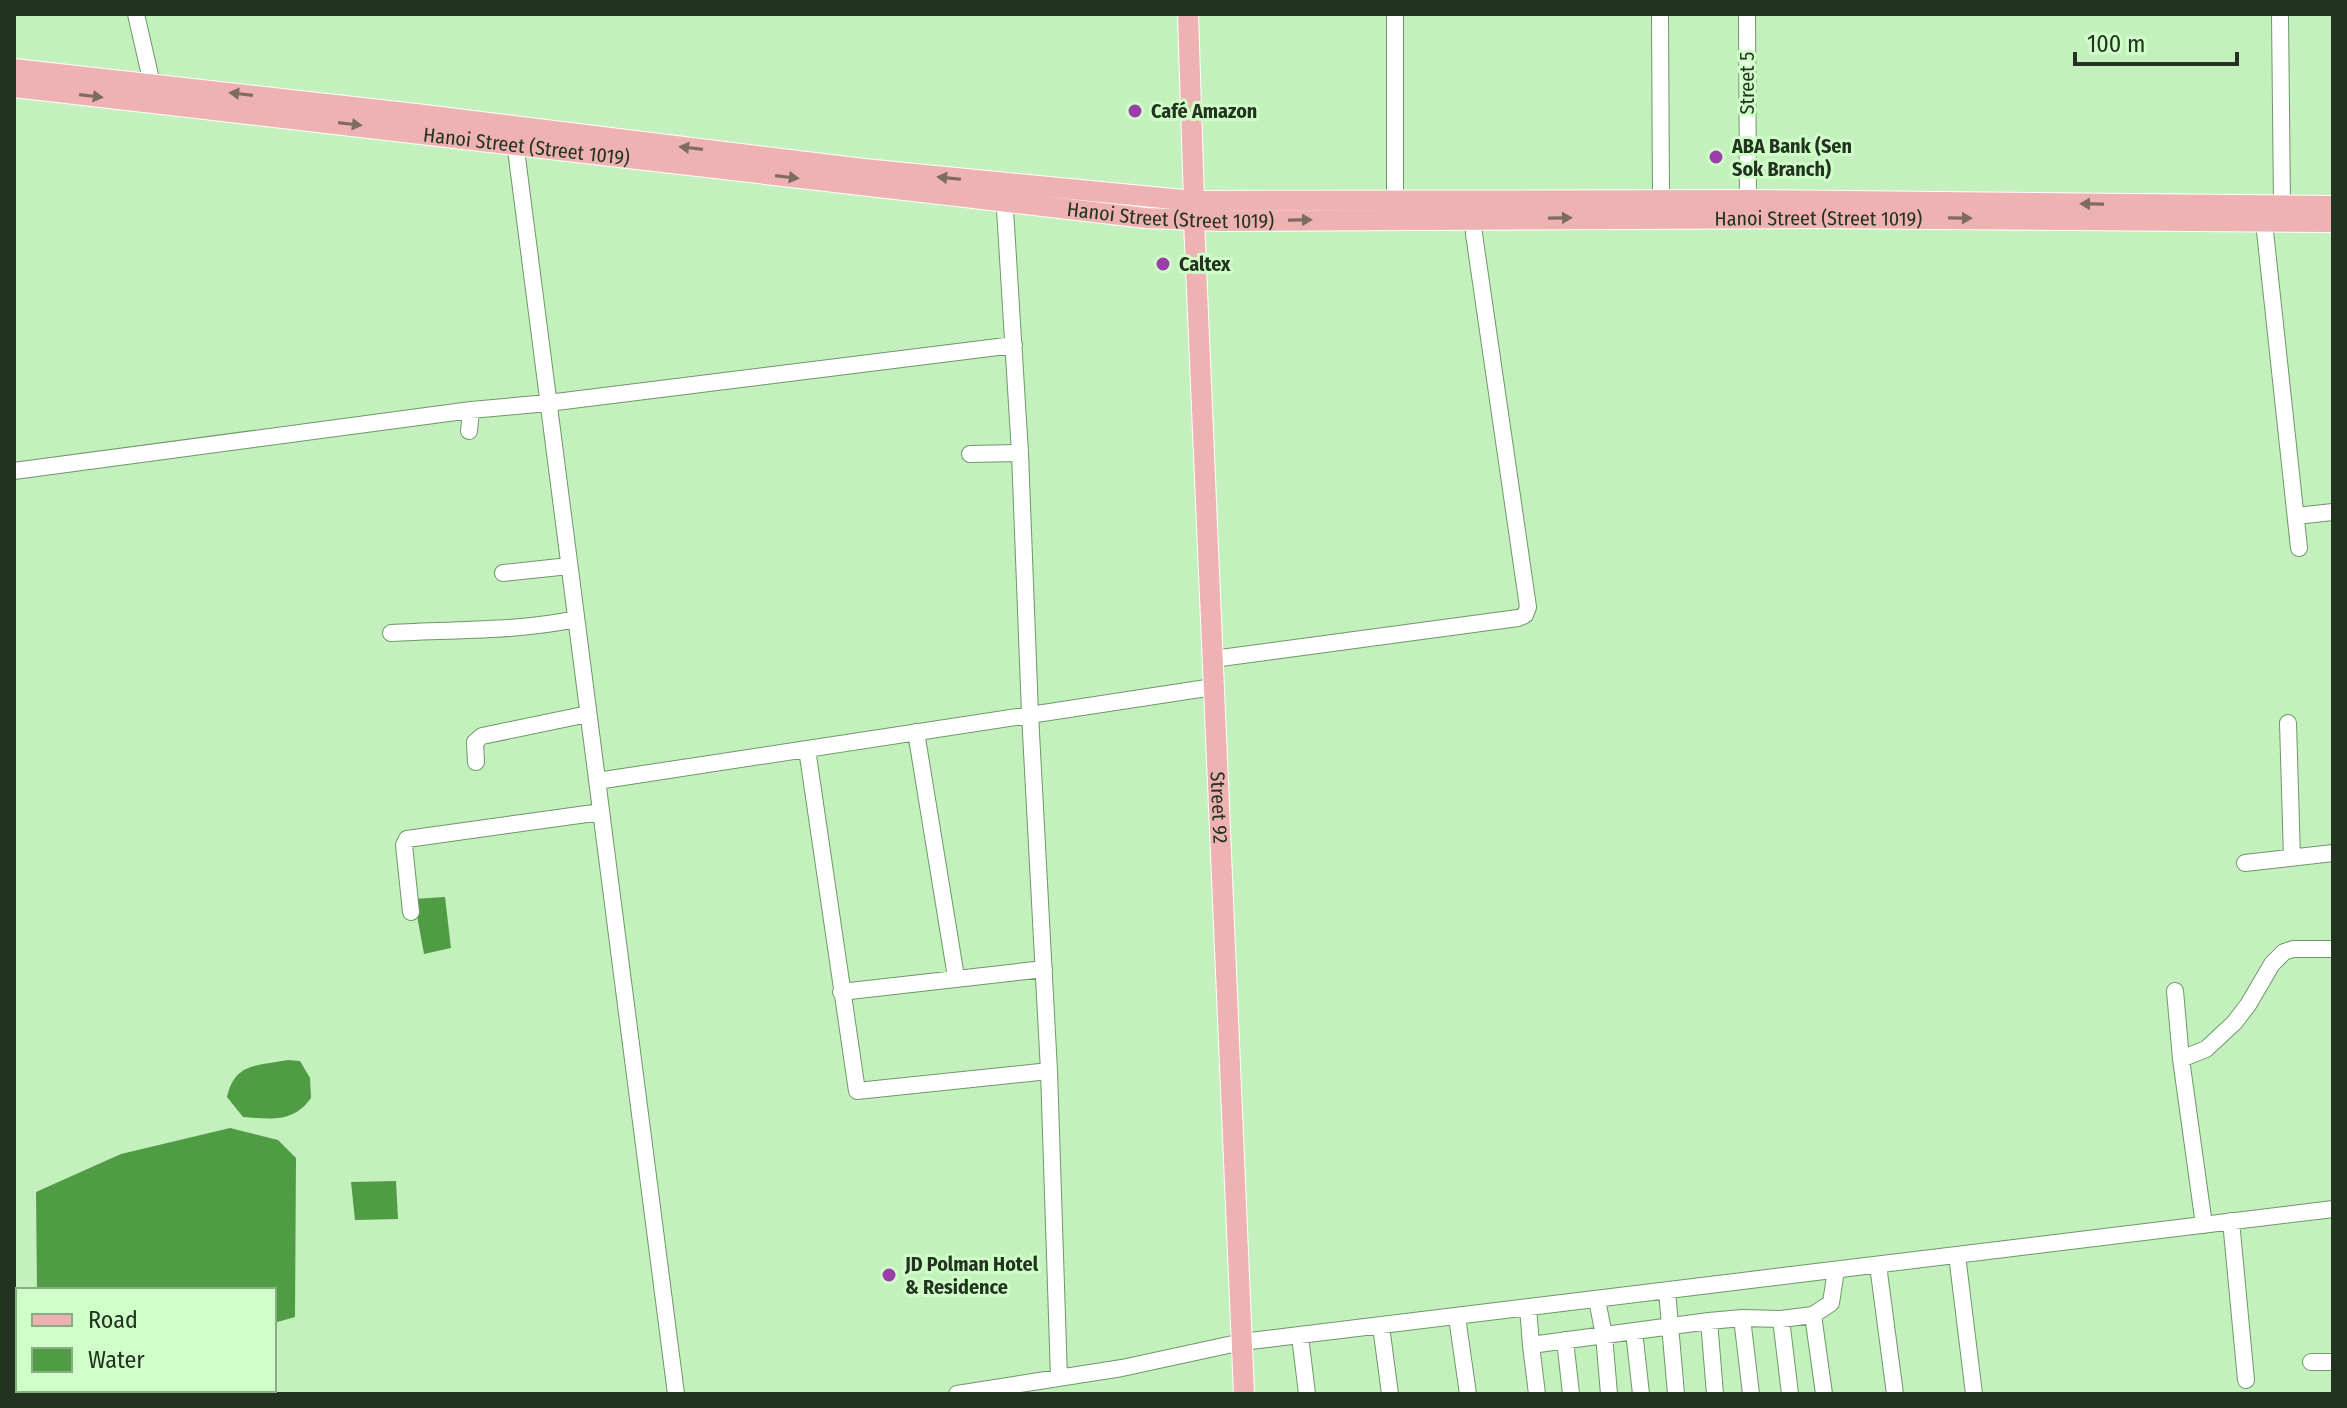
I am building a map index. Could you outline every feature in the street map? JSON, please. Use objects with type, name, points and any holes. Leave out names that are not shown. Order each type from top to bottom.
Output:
[{"type":"main road","name":"Street 92","points":[[1188,14],[1244,1394]]},
{"type":"main road","name":"Hanoi Street (Street 1019)","points":[[14,69],[152,94]]},
{"type":"main road","name":"Hanoi Street (Street 1019)","points":[[14,87],[152,94],[1004,193],[1194,211],[1473,210],[2333,222]]},
{"type":"main road","name":"Hanoi Street (Street 1019)","points":[[1194,211],[1395,201],[1473,210],[1661,199],[2333,206]]},
{"type":"street","points":[[136,14],[152,94]]},
{"type":"street","points":[[1395,14],[1395,201]]},
{"type":"street","points":[[1660,14],[1661,199]]},
{"type":"street","name":"Street 5","points":[[1747,14],[1748,200]]},
{"type":"street","points":[[2280,14],[2282,206]]},
{"type":"street","points":[[514,135],[676,1394]]},
{"type":"street","points":[[1004,193],[1020,453],[1049,1071],[1059,1378]]},
{"type":"street","points":[[1213,659],[1525,615],[1528,607],[1473,210]]},
{"type":"street","points":[[2264,222],[2299,548]]},
{"type":"street","points":[[14,471],[471,410],[1014,345]]},
{"type":"street","points":[[469,431],[471,410]]},
{"type":"street","points":[[970,454],[1020,453]]},
{"type":"street","points":[[2296,516],[2333,512]]},
{"type":"street","points":[[503,573],[569,566]]},
{"type":"street","points":[[391,633],[486,630],[549,625],[576,619]]},
{"type":"street","points":[[597,781],[1213,687]]},
{"type":"street","points":[[476,762],[475,742],[482,736],[588,714]]},
{"type":"street","points":[[2288,723],[2292,858]]},
{"type":"street","points":[[916,732],[956,977]]},
{"type":"street","points":[[807,749],[857,1091],[1049,1071]]},
{"type":"street","points":[[411,912],[404,845],[407,839],[601,812]]},
{"type":"street","points":[[2245,863],[2333,853]]},
{"type":"street","points":[[2181,1059],[2206,1049],[2234,1023],[2272,964],[2284,952],[2293,949],[2333,949]]},
{"type":"street","points":[[841,992],[1044,969]]},
{"type":"street","points":[[2175,991],[2181,1059],[2204,1225]]},
{"type":"street","points":[[957,1394],[1122,1368],[1242,1342],[2333,1209]]},
{"type":"street","points":[[2231,1221],[2246,1380]]},
{"type":"street","points":[[1957,1255],[1974,1394]]},
{"type":"street","points":[[1878,1265],[1895,1394]]},
{"type":"street","points":[[1531,1345],[1709,1321],[1813,1315],[1831,1303],[1836,1270]]},
{"type":"street","points":[[1667,1291],[1676,1394]]},
{"type":"street","points":[[1597,1300],[1604,1335],[1609,1394]]},
{"type":"street","points":[[1528,1308],[1537,1394]]},
{"type":"street","points":[[1813,1315],[1824,1394]]},
{"type":"street","points":[[1457,1317],[1468,1394]]},
{"type":"street","points":[[1742,1318],[1751,1394]]},
{"type":"street","points":[[1781,1319],[1790,1394]]},
{"type":"street","points":[[1709,1321],[1715,1394]]},
{"type":"street","points":[[1381,1326],[1390,1394]]},
{"type":"street","points":[[1634,1331],[1641,1394]]},
{"type":"street","points":[[1300,1336],[1307,1394]]},
{"type":"street","points":[[1565,1340],[1571,1394]]},
{"type":"street","points":[[2311,1362],[2333,1362]]},
{"type":"water","points":[[445,897],[451,948],[424,954],[414,899]]},
{"type":"water","points":[[300,1061],[310,1078],[311,1098],[289,1116],[243,1117],[227,1097],[236,1077],[257,1065]]},
{"type":"water","points":[[230,1128],[278,1140],[296,1158],[295,1317],[276,1322],[276,1288],[37,1288],[36,1192],[121,1154]]},
{"type":"water","points":[[396,1181],[398,1219],[355,1220],[351,1182]]},
{"type":"place","name":"Café Amazon","points":[[1135,111]]},
{"type":"place","name":"ABA Bank (Sen Sok Branch)","points":[[1716,157]]},
{"type":"place","name":"Caltex","points":[[1163,264]]},
{"type":"place","name":"JD Polman Hotel & Residence","points":[[889,1275]]}]
